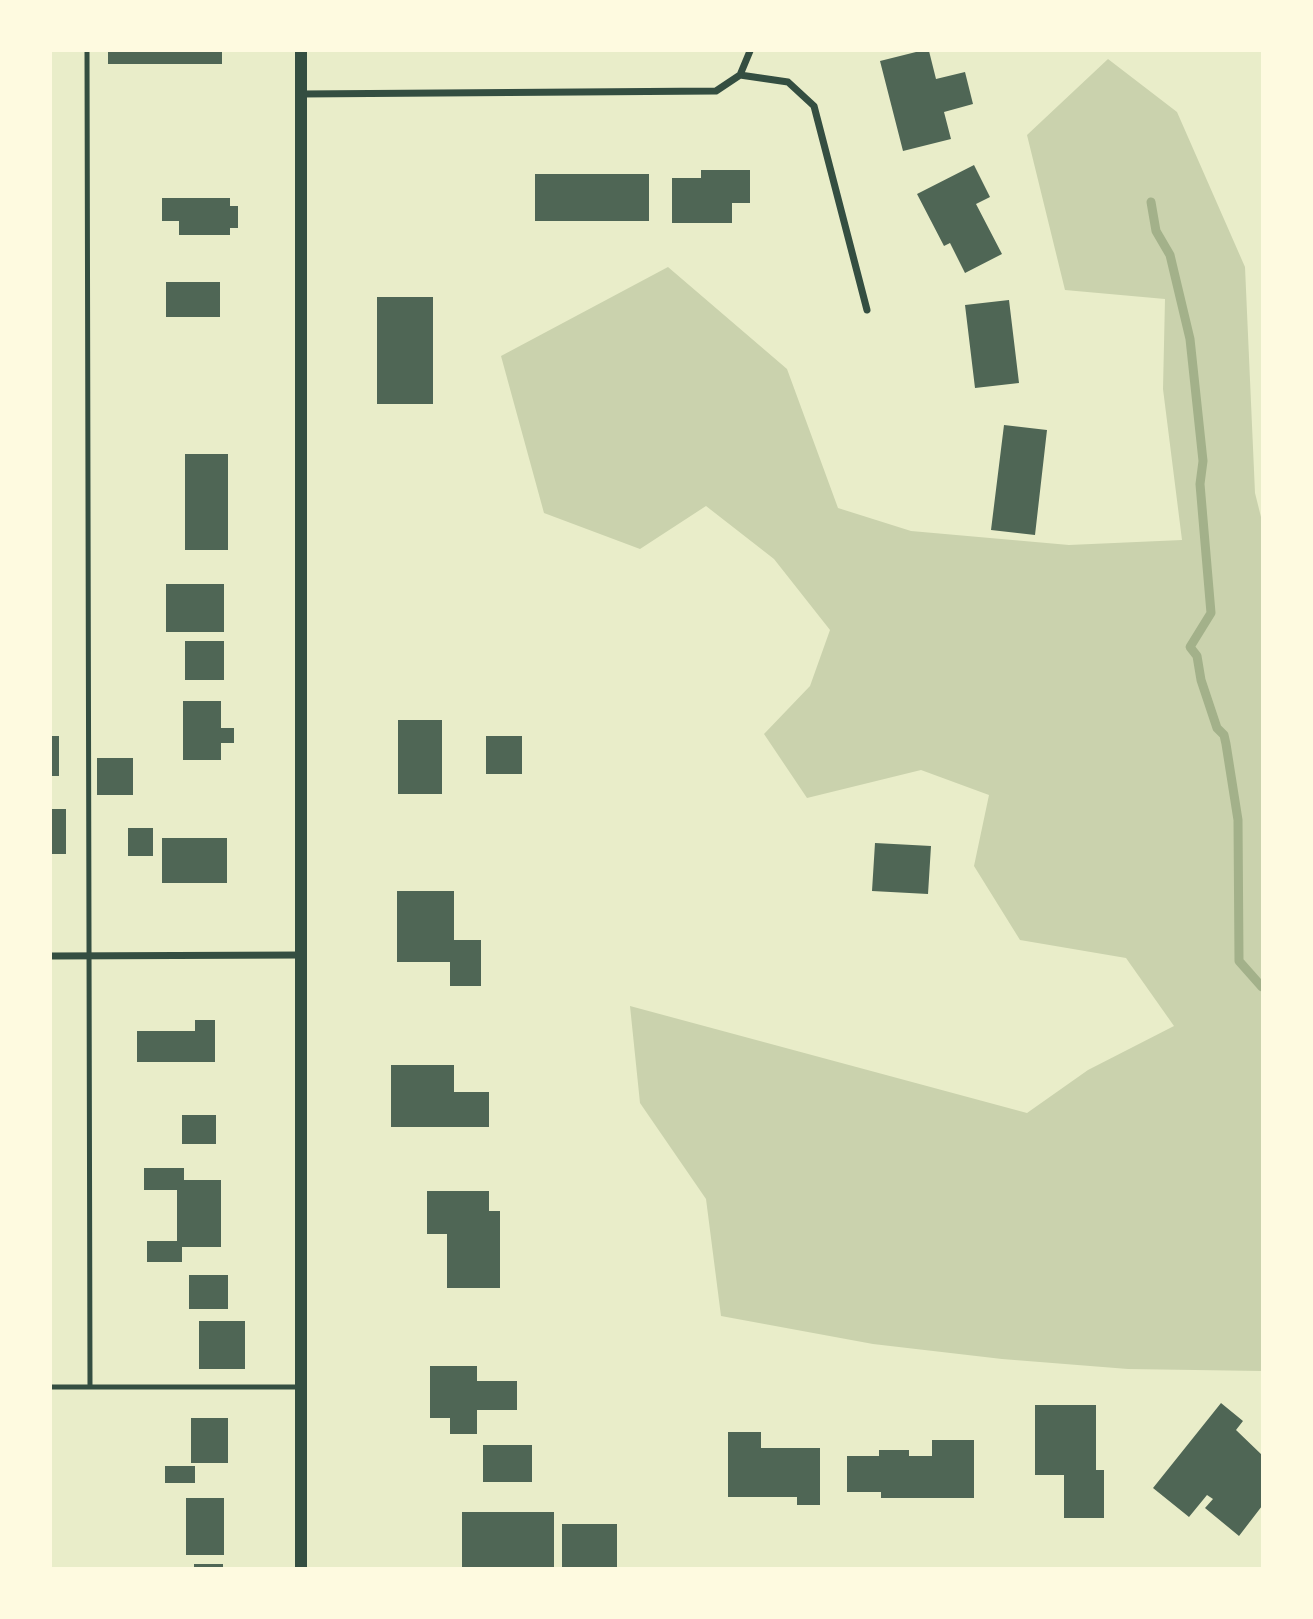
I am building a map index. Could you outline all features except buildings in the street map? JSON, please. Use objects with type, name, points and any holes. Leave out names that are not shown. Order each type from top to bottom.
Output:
[{"type":"street","points":[[301,51],[301,1568]]},
{"type":"street","points":[[301,94],[716,91],[740,75],[750,51]]},
{"type":"street","points":[[740,75],[788,82],[814,106],[867,310]]},
{"type":"street","points":[[51,956],[301,955]]},
{"type":"lane","points":[[86,51],[90,1387]]},
{"type":"lane","points":[[51,1387],[301,1387]]},
{"type":"green space","points":[[1108,59],[1177,112],[1245,267],[1255,493],[1262,521],[1262,1371],[1128,1369],[1002,1359],[873,1344],[721,1316],[706,1199],[640,1103],[630,1006],[1027,1113],[1088,1070],[1174,1026],[1126,958],[1020,940],[974,866],[989,795],[921,770],[807,798],[764,734],[810,686],[830,630],[774,559],[706,506],[640,549],[544,513],[501,356],[668,267],[787,369],[838,508],[911,531],[1069,545],[1182,540],[1163,389],[1165,299],[1065,290],[1027,135]]},
{"type":"waterway","points":[[1151,202],[1156,231],[1170,255],[1190,339],[1203,461],[1200,484],[1211,613],[1190,647],[1197,656],[1201,680],[1217,728],[1224,735],[1238,820],[1239,961],[1262,987]]}]
